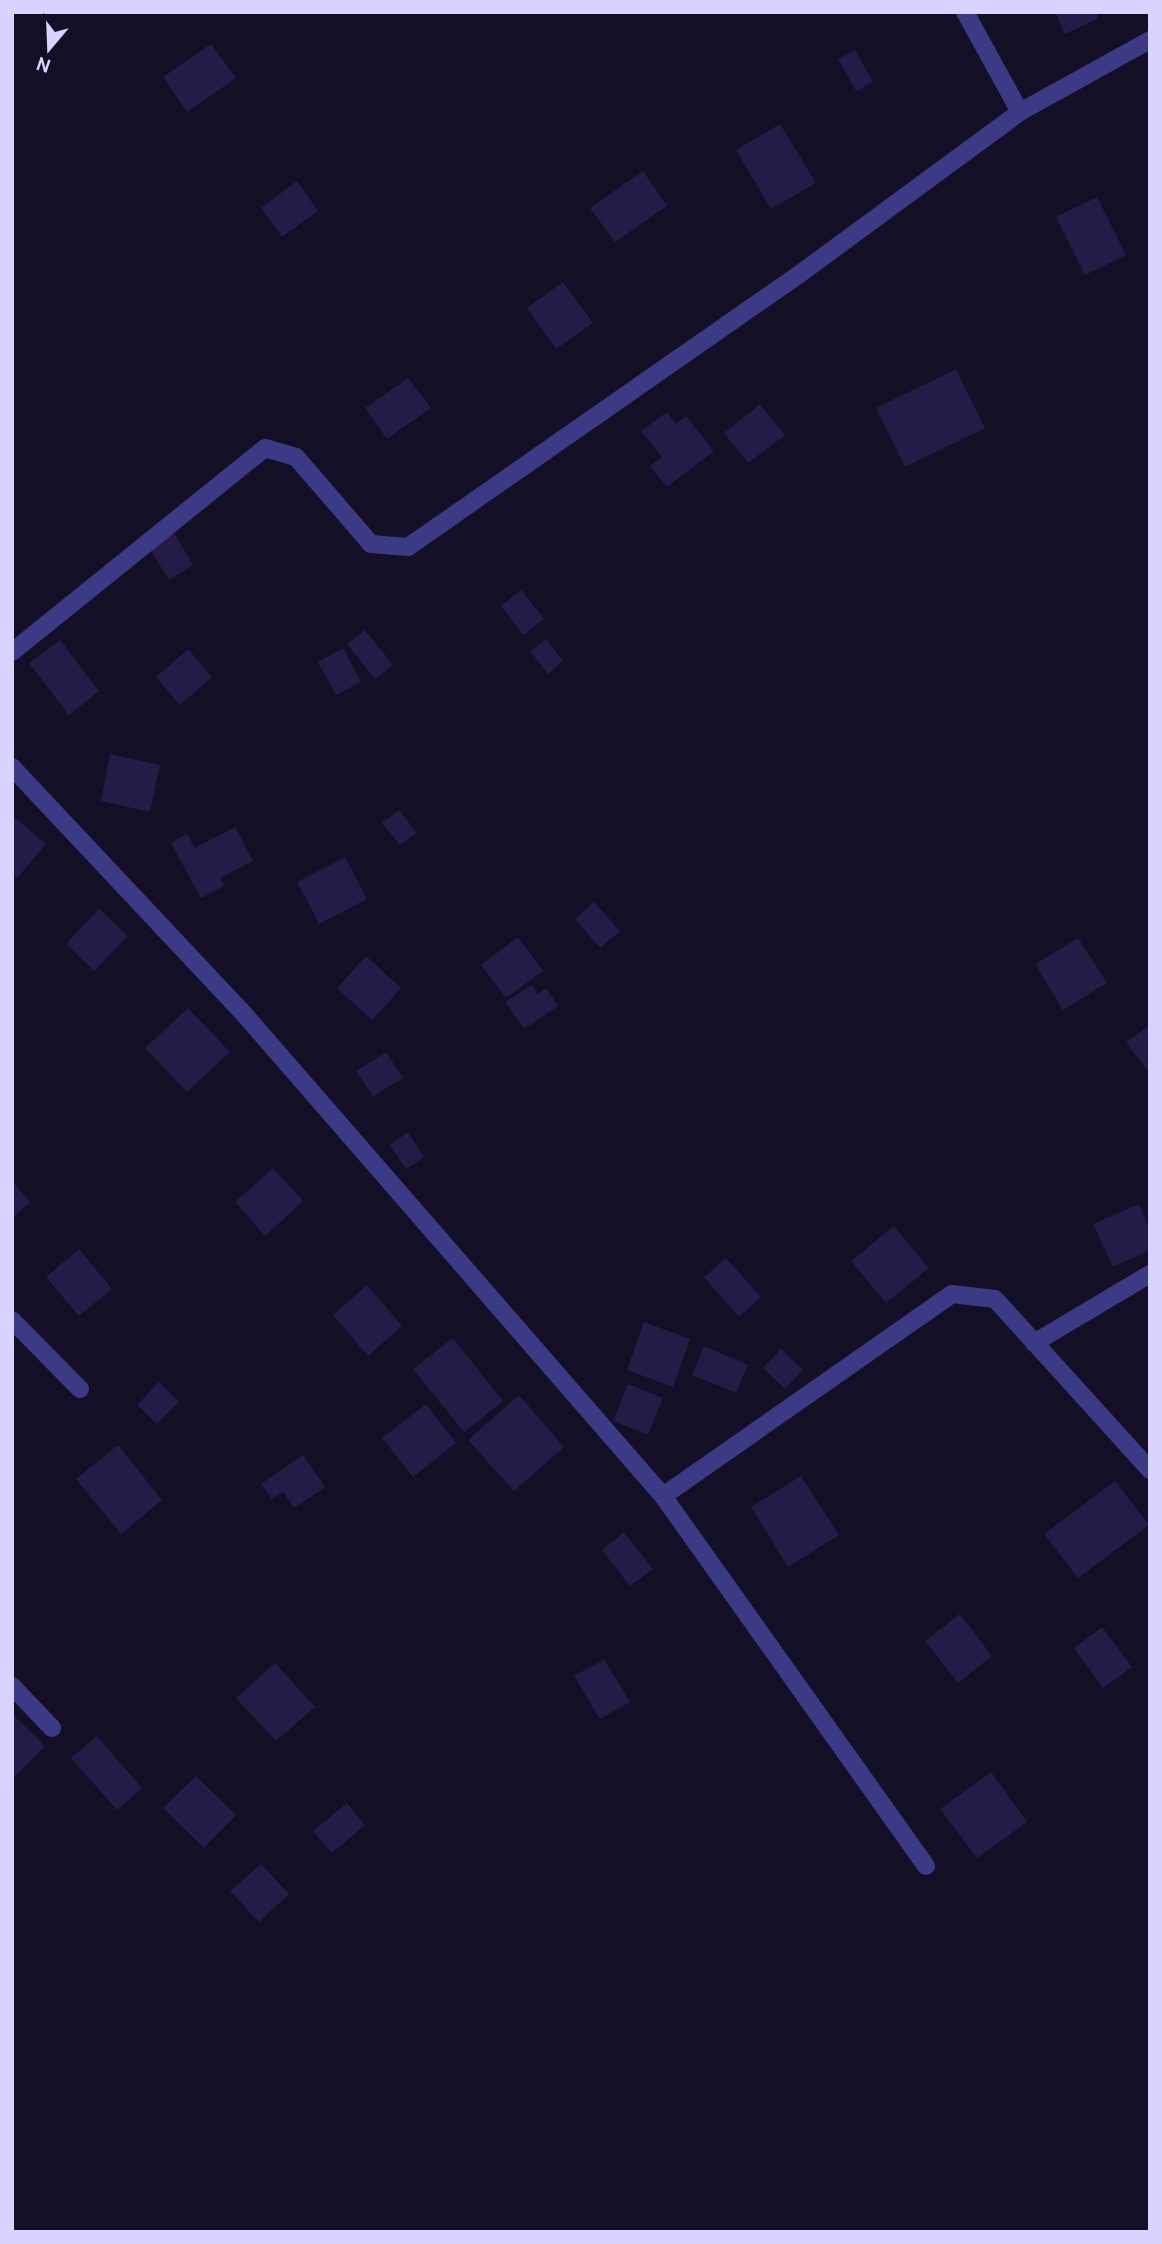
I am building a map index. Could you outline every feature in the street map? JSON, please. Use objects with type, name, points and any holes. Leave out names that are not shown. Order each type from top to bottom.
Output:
[{"type":"street","points":[[965,12],[1020,112]]},
{"type":"street","points":[[12,652],[265,448],[296,457],[371,544],[408,547],[801,273],[1020,112],[1150,40]]},
{"type":"street","points":[[12,768],[244,1014],[663,1496],[926,1866]]},
{"type":"street","points":[[1034,1343],[1150,1274]]},
{"type":"street","points":[[663,1496],[952,1294],[995,1299],[1150,1470]]},
{"type":"street","points":[[12,1320],[80,1389]]},
{"type":"street","points":[[12,1686],[52,1728]]},
{"type":"building","points":[[1055,12],[1096,12],[1099,18],[1065,34]]},
{"type":"building","points":[[211,44],[236,78],[187,112],[163,77]]},
{"type":"building","points":[[855,50],[873,82],[856,91],[838,59]]},
{"type":"building","points":[[780,124],[816,183],[771,209],[736,150]]},
{"type":"building","points":[[643,171],[667,206],[615,242],[590,208]]},
{"type":"building","points":[[297,181],[318,211],[282,237],[261,208]]},
{"type":"building","points":[[1097,197],[1126,255],[1085,275],[1056,217]]},
{"type":"building","points":[[563,282],[593,323],[556,349],[527,308]]},
{"type":"building","points":[[956,369],[985,428],[905,467],[876,408]]},
{"type":"building","points":[[408,378],[431,408],[387,439],[365,408]]},
{"type":"building","points":[[760,404],[785,435],[748,463],[724,433]]},
{"type":"building","points":[[667,412],[676,424],[686,416],[714,451],[667,487],[650,466],[662,457],[641,431]]},
{"type":"building","points":[[173,531],[193,565],[169,580],[148,546]]},
{"type":"building","points":[[521,590],[544,619],[523,635],[501,606]]},
{"type":"building","points":[[365,630],[393,665],[375,679],[347,644]]},
{"type":"building","points":[[546,639],[563,661],[548,674],[530,651]]},
{"type":"building","points":[[60,640],[99,691],[69,715],[29,663]]},
{"type":"building","points":[[343,648],[361,682],[336,695],[318,662]]},
{"type":"building","points":[[188,649],[212,677],[180,705],[156,677]]},
{"type":"building","points":[[110,754],[160,765],[150,812],[101,801]]},
{"type":"building","points":[[399,810],[417,833],[400,845],[382,823]]},
{"type":"building","points":[[12,815],[46,844],[17,878],[12,873]]},
{"type":"building","points":[[235,827],[253,861],[220,878],[224,886],[201,898],[171,843],[187,834],[195,848]]},
{"type":"building","points":[[345,857],[367,899],[319,924],[297,882]]},
{"type":"building","points":[[594,902],[620,931],[600,948],[575,919]]},
{"type":"building","points":[[99,909],[128,936],[94,971],[66,944]]},
{"type":"building","points":[[518,937],[543,971],[506,998],[481,965]]},
{"type":"building","points":[[1078,938],[1107,983],[1063,1010],[1035,964]]},
{"type":"building","points":[[366,956],[401,988],[372,1020],[337,988]]},
{"type":"building","points":[[532,985],[538,994],[546,988],[558,1006],[524,1029],[505,1002]]},
{"type":"building","points":[[188,1008],[230,1052],[187,1092],[145,1048]]},
{"type":"building","points":[[1150,1025],[1150,1074],[1126,1042]]},
{"type":"building","points":[[386,1052],[403,1078],[373,1096],[356,1071]]},
{"type":"building","points":[[408,1132],[424,1157],[406,1169],[390,1145]]},
{"type":"building","points":[[273,1168],[303,1201],[265,1236],[235,1202]]},
{"type":"building","points":[[12,1181],[30,1202],[12,1218]]},
{"type":"building","points":[[1139,1204],[1150,1229],[1150,1250],[1113,1267],[1093,1224]]},
{"type":"building","points":[[894,1226],[929,1268],[886,1303],[851,1261]]},
{"type":"building","points":[[79,1249],[112,1289],[79,1316],[46,1277]]},
{"type":"building","points":[[726,1258],[761,1297],[739,1317],[704,1277]]},
{"type":"building","points":[[367,1285],[402,1326],[368,1356],[333,1315]]},
{"type":"building","points":[[644,1322],[690,1339],[673,1387],[627,1370]]},
{"type":"building","points":[[453,1338],[503,1401],[464,1432],[413,1369]]},
{"type":"building","points":[[704,1346],[748,1365],[736,1393],[692,1375]]},
{"type":"building","points":[[781,1349],[803,1370],[785,1389],[763,1368]]},
{"type":"building","points":[[159,1382],[179,1402],[157,1424],[137,1405]]},
{"type":"building","points":[[628,1384],[663,1398],[648,1435],[613,1421]]},
{"type":"building","points":[[519,1395],[564,1447],[514,1491],[468,1440]]},
{"type":"building","points":[[426,1404],[456,1443],[413,1477],[382,1438]]},
{"type":"building","points":[[118,1445],[162,1500],[121,1534],[76,1479]]},
{"type":"building","points":[[303,1455],[325,1487],[294,1508],[283,1492],[272,1499],[261,1484]]},
{"type":"building","points":[[801,1476],[839,1535],[788,1567],[751,1507]]},
{"type":"building","points":[[1115,1481],[1149,1525],[1078,1578],[1044,1534]]},
{"type":"building","points":[[624,1532],[653,1569],[630,1586],[602,1550]]},
{"type":"building","points":[[960,1614],[992,1656],[958,1683],[925,1641]]},
{"type":"building","points":[[1102,1627],[1132,1667],[1103,1688],[1074,1648]]},
{"type":"building","points":[[604,1659],[630,1702],[600,1719],[574,1676]]},
{"type":"building","points":[[275,1663],[315,1707],[276,1741],[236,1698]]},
{"type":"building","points":[[12,1714],[45,1746],[12,1779]]},
{"type":"building","points":[[97,1736],[142,1788],[117,1810],[71,1758]]},
{"type":"building","points":[[991,1772],[1027,1822],[977,1858],[940,1809]]},
{"type":"building","points":[[196,1776],[236,1815],[204,1848],[163,1808]]},
{"type":"building","points":[[347,1803],[365,1825],[332,1853],[313,1831]]},
{"type":"building","points":[[261,1864],[289,1894],[259,1922],[230,1891]]}]
